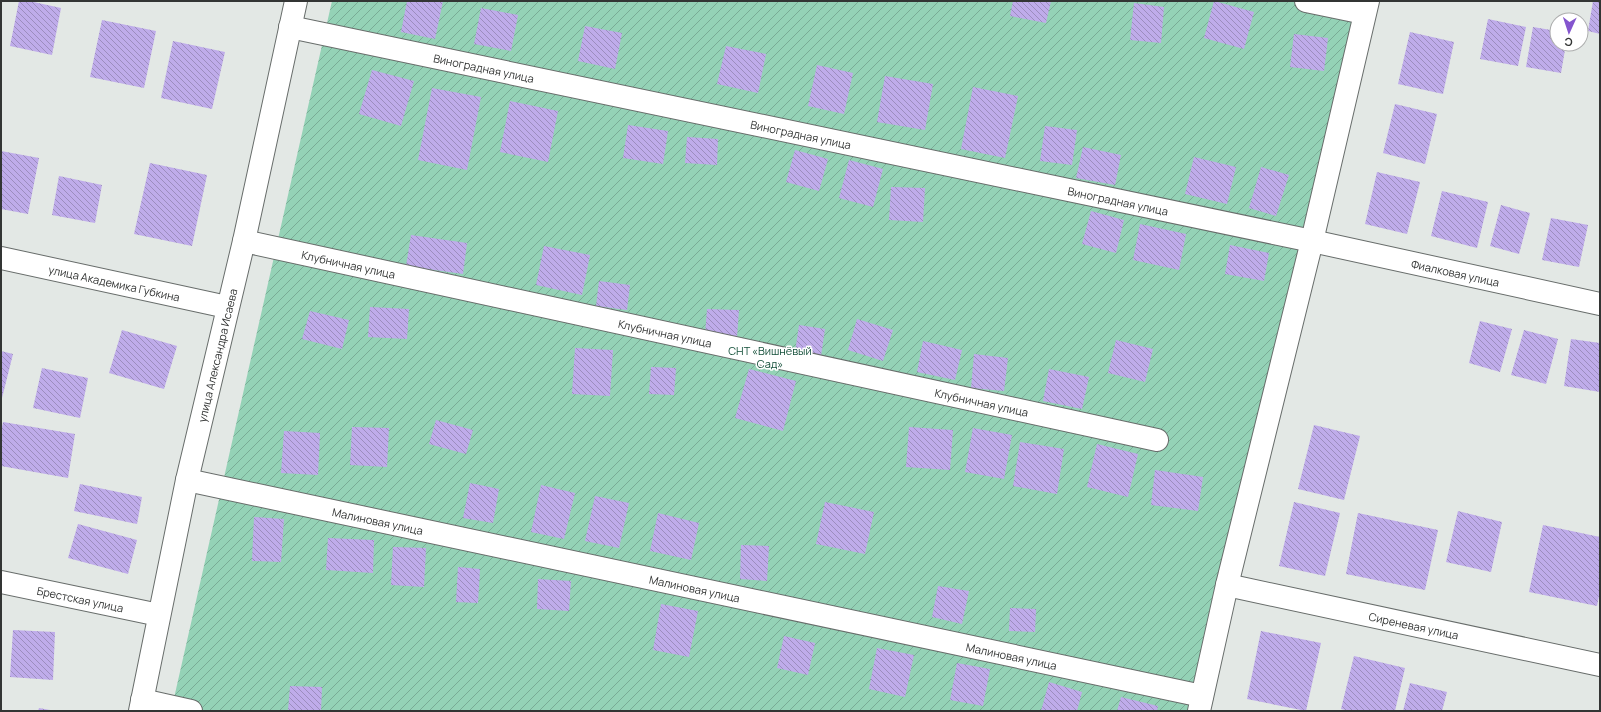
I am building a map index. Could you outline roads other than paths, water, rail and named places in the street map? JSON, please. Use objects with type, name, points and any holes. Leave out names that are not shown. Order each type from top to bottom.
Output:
[{"type":"street","name":"улица Александра Исаева","points":[[141,706],[188,480],[227,307],[244,241],[296,1]]},
{"type":"street","points":[[1201,703],[1227,585],[1312,241],[1366,7],[1306,1]]},
{"type":"street","name":"Виноградная улица","points":[[290,27],[1312,241]]},
{"type":"street","name":"Клубничная улица","points":[[244,241],[1157,440]]},
{"type":"street","name":"Фиалковая улица","points":[[1312,241],[1600,304]]},
{"type":"street","name":"улица Академика Губкина","points":[[1,258],[227,307]]},
{"type":"street","name":"Малиновая улица","points":[[188,480],[1201,703]]},
{"type":"street","name":"Брестская улица","points":[[1,582],[159,615]]},
{"type":"street","name":"Сиреневая улица","points":[[1227,585],[1600,665]]},
{"type":"street","points":[[141,706],[191,711]]},
{"type":"park label","name":"СНТ «Вишнёвый Cад»","points":[[770,356]]}]
